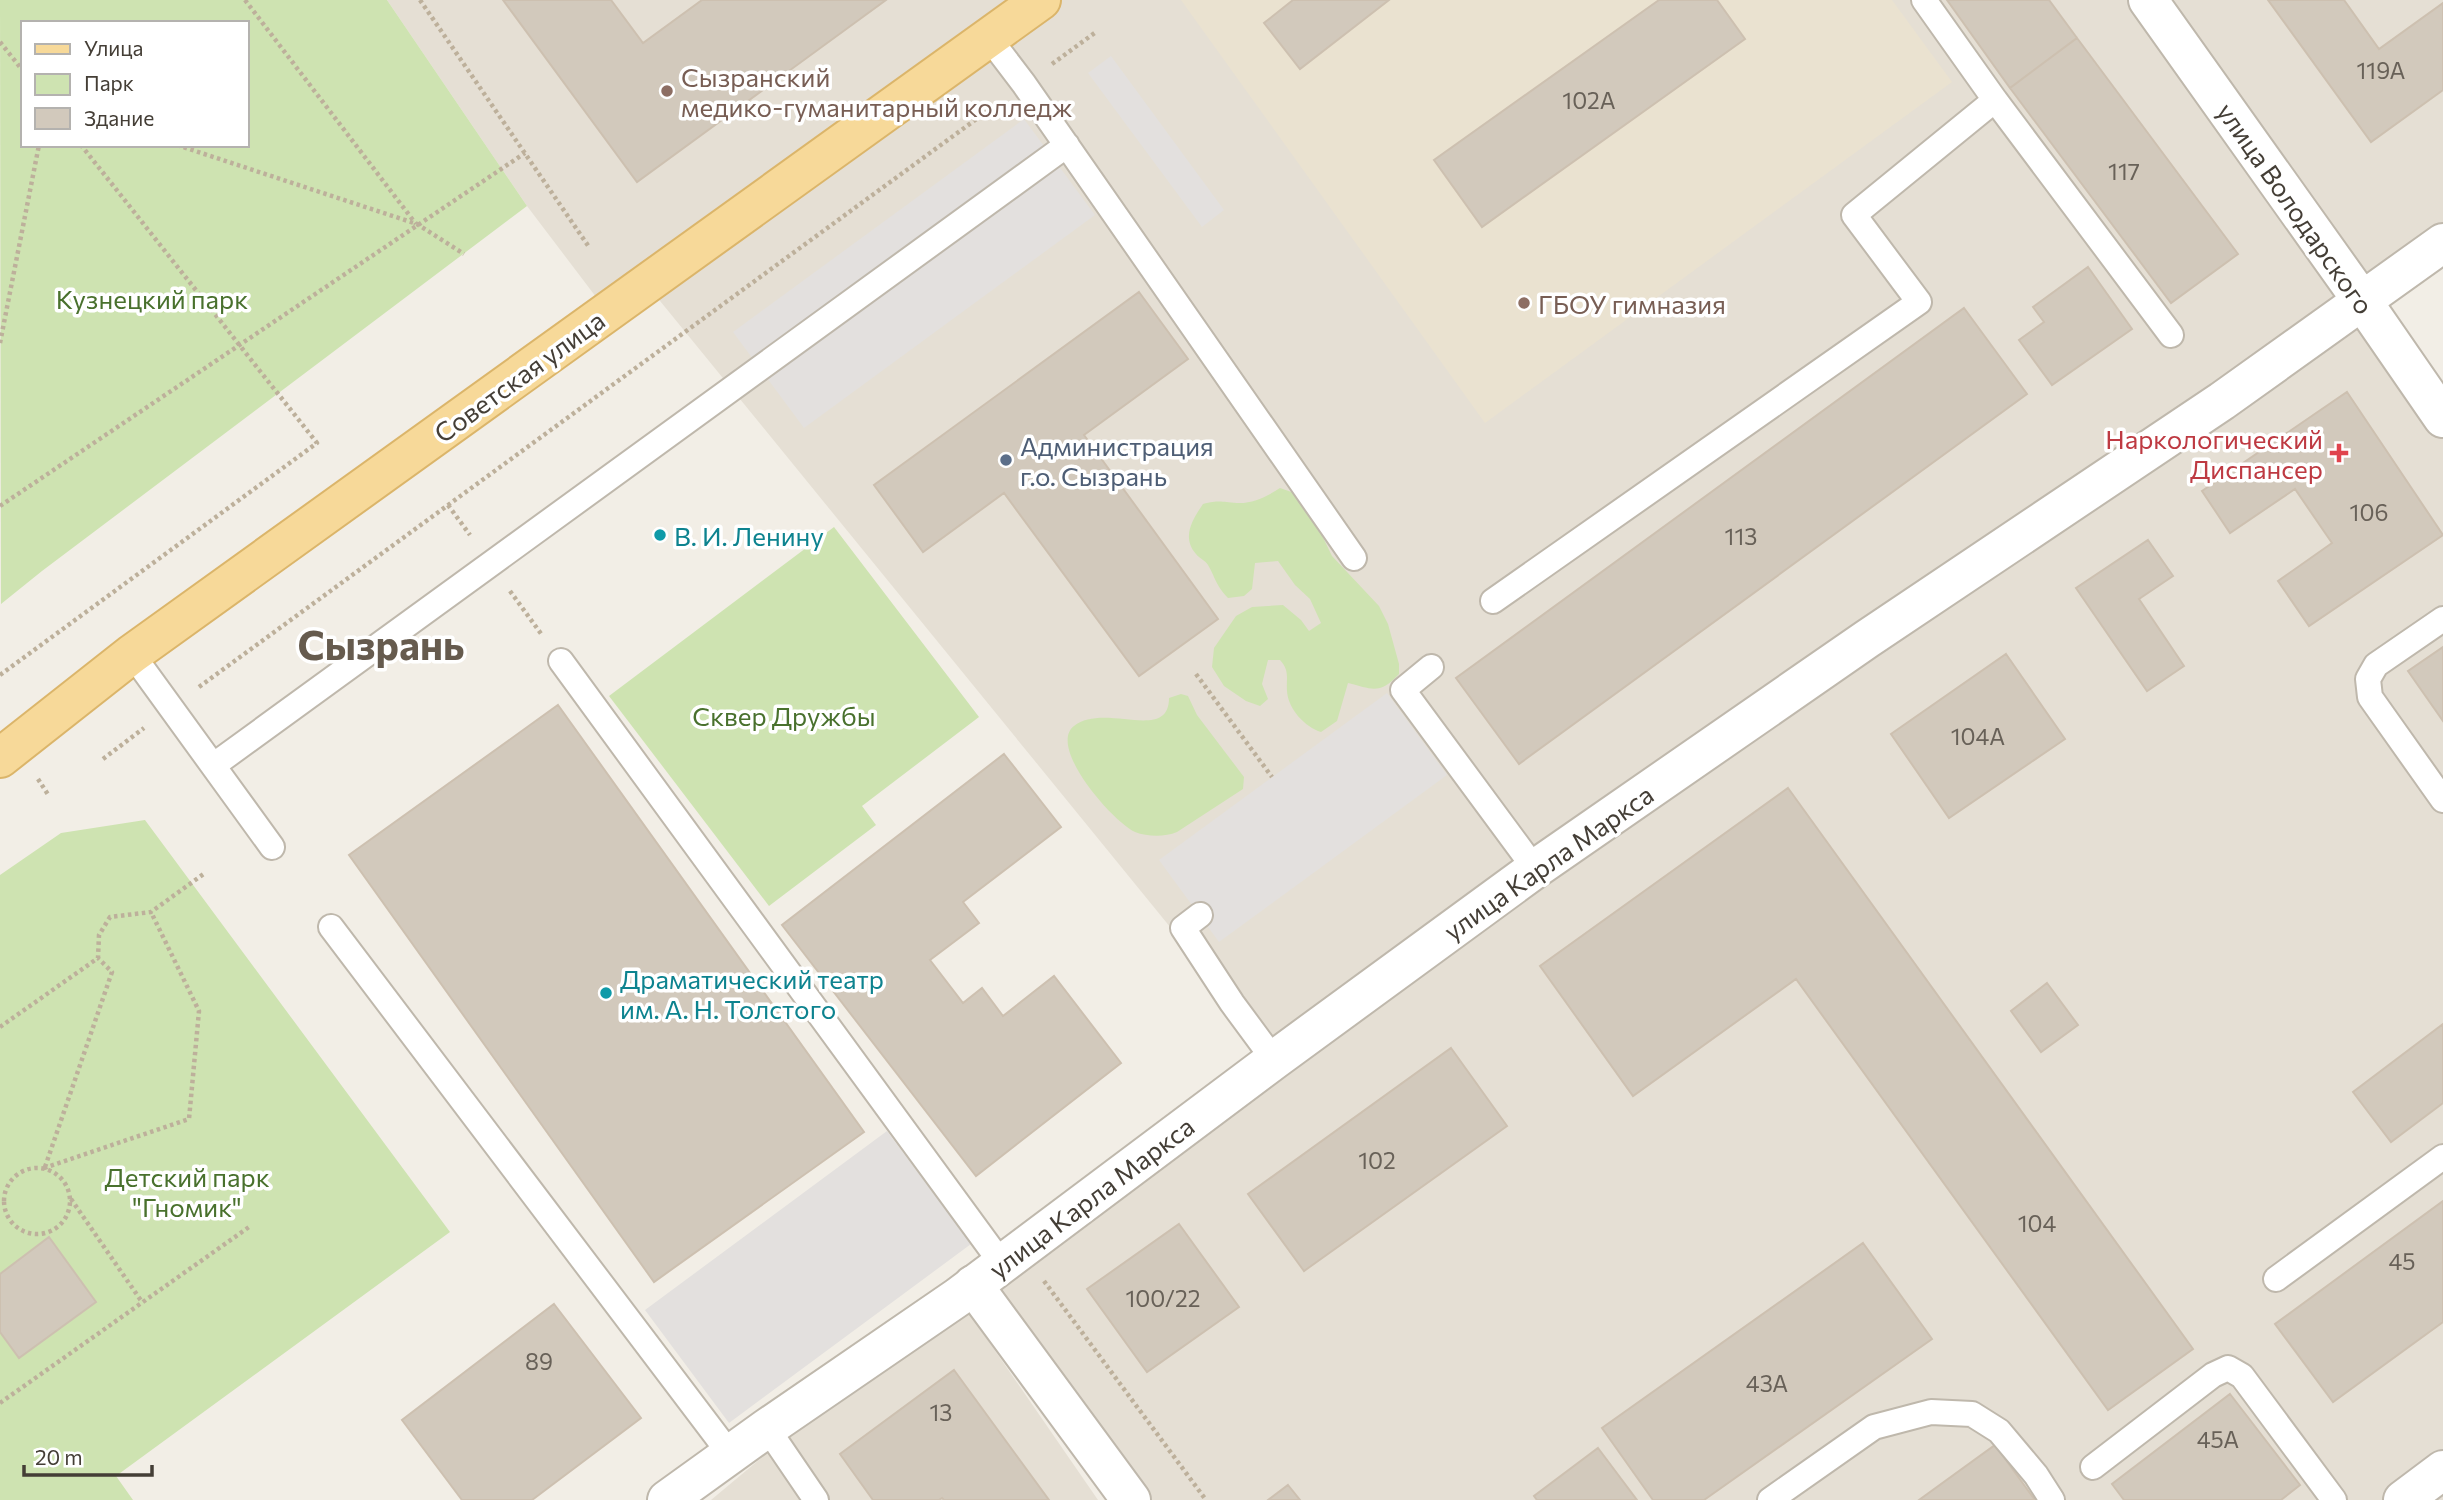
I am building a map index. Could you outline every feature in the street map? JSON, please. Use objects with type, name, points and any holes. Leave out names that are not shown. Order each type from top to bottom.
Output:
[{"type":"main road","name":"Советская улица","points":[[0,758],[132,654],[1041,0]]},
{"type":"street","name":"улица Володарского","points":[[2148,0],[2443,418]]},
{"type":"street","name":"улица Карла Маркса","points":[[667,1500],[999,1266],[1535,869],[1867,639],[2222,401],[2443,243]]},
{"type":"street","points":[[999,1266],[1131,1500]]},
{"type":"street","points":[[2403,1500],[2443,1470]]},
{"type":"lane","points":[[1924,0],[1995,100],[2171,335]]},
{"type":"lane","points":[[989,38],[1067,145],[1354,558]]},
{"type":"lane","points":[[1493,601],[1919,302],[1854,215],[1995,100]]},
{"type":"lane","points":[[214,765],[1067,145]]},
{"type":"lane","points":[[2443,619],[2376,665],[2368,679],[2370,697],[2443,800]]},
{"type":"lane","points":[[132,654],[272,847]]},
{"type":"lane","points":[[561,661],[999,1266]]},
{"type":"lane","points":[[1431,667],[1403,690],[1535,869]]},
{"type":"lane","points":[[1200,915],[1183,928],[1232,1003],[1274,1060]]},
{"type":"lane","points":[[331,927],[730,1454]]},
{"type":"lane","points":[[2276,1279],[2443,1157]]},
{"type":"lane","points":[[2094,1467],[2213,1375],[2228,1368],[2242,1376],[2334,1500]]},
{"type":"lane","points":[[1770,1500],[1874,1427],[1931,1412],[1972,1414],[1999,1431],[2036,1475],[2052,1500]]},
{"type":"lane","points":[[767,1427],[816,1500]]},
{"type":"path","points":[[245,0],[417,224]]},
{"type":"path","points":[[420,0],[589,247]]},
{"type":"path","points":[[103,759],[1096,32]]},
{"type":"path","points":[[0,42],[21,68]]},
{"type":"path","points":[[0,344],[39,147]]},
{"type":"path","points":[[0,675],[317,443],[83,147]]},
{"type":"path","points":[[183,147],[417,224],[464,254]]},
{"type":"path","points":[[0,506],[525,153]]},
{"type":"path","points":[[1196,674],[1272,777]]},
{"type":"path","points":[[44,1168],[112,972],[98,958],[99,935],[110,917],[131,912],[151,912],[205,873]]},
{"type":"path","points":[[71,1199],[65,1221],[46,1234],[35,1234],[15,1226],[7,1217],[4,1206],[4,1194],[8,1184],[24,1171],[44,1168],[189,1119],[199,1011],[151,912]]},
{"type":"path","points":[[0,1027],[98,958]]},
{"type":"path","points":[[44,1168],[63,1179],[71,1199],[142,1302]]},
{"type":"path","points":[[0,1182],[8,1184]]},
{"type":"path","points":[[0,1403],[249,1227]]},
{"type":"path","points":[[999,1266],[1206,1500]]},
{"type":"shaded area","points":[[387,0],[2443,0],[2443,243],[2363,302],[2443,410],[2443,1500],[1130,1500],[973,1285],[1274,1060],[1232,1003],[656,296],[618,326],[527,206]]},
{"type":"shaded area","name":"ГБОУ гимназия","points":[[1181,0],[1892,0],[1952,82],[1485,423]]},
{"type":"shaded area","points":[[1111,56],[1224,210],[1202,227],[1088,73]]},
{"type":"shaded area","points":[[1024,119],[1095,215],[804,428],[733,332]]},
{"type":"shaded area","points":[[1387,693],[1447,775],[1219,942],[1159,860]]},
{"type":"shaded area","points":[[887,1131],[971,1244],[729,1423],[645,1310]]},
{"type":"shaded area","points":[[958,1297],[1098,1500],[711,1500],[937,1311]]},
{"type":"green space","name":"Кузнецкий парк","points":[[0,0],[387,0],[527,206],[1,604]]},
{"type":"green space","points":[[1280,488],[1297,494],[1315,521],[1332,556],[1379,606],[1388,624],[1399,664],[1399,674],[1381,688],[1348,683],[1337,721],[1321,732],[1303,722],[1290,704],[1286,671],[1280,660],[1268,660],[1262,684],[1268,699],[1260,706],[1246,701],[1224,686],[1212,667],[1214,648],[1236,616],[1252,607],[1283,605],[1301,620],[1309,631],[1321,623],[1310,599],[1295,585],[1278,561],[1255,563],[1252,589],[1244,596],[1228,598],[1208,565],[1196,554],[1189,541],[1192,522],[1203,504],[1248,502],[1265,497]]},
{"type":"green space","name":"Сквер Дружбы","points":[[834,527],[979,717],[862,806],[876,825],[769,906],[609,696]]},
{"type":"green space","points":[[1181,694],[1188,696],[1197,715],[1244,777],[1243,789],[1177,832],[1162,836],[1140,834],[1112,814],[1086,783],[1069,750],[1068,736],[1074,726],[1087,720],[1158,718],[1166,711],[1169,698]]},
{"type":"green space","name":"Детский парк \"Гномик\"","points":[[145,820],[450,1232],[116,1476],[133,1500],[0,1500],[0,875],[61,833]]},
{"type":"building","name":"Сызранский медико-гуманитарный колледж","points":[[503,0],[611,0],[643,43],[702,0],[886,0],[637,182]]},
{"type":"building","points":[[1293,0],[1389,0],[1300,69],[1264,23]]},
{"type":"building","points":[[1659,0],[1717,0],[1745,39],[1482,227],[1434,160]]},
{"type":"building","points":[[1947,0],[2049,0],[2077,38],[2010,88]]},
{"type":"building","points":[[2268,0],[2344,0],[2379,49],[2443,3],[2443,90],[2371,142]]},
{"type":"building","points":[[2077,38],[2238,254],[2171,303],[2010,88]]},
{"type":"building","points":[[2088,267],[2132,329],[2052,385],[2019,340],[2044,322],[2033,307]]},
{"type":"building","name":"Администрация г.о. Сызрань","points":[[1139,292],[1188,359],[1084,435],[1218,619],[1139,676],[1004,493],[923,552],[874,485]]},
{"type":"building","points":[[1964,308],[2027,394],[1519,764],[1456,678]]},
{"type":"building","points":[[2347,392],[2443,535],[2309,626],[2278,581],[2332,543],[2295,489],[2230,533],[2202,491]]},
{"type":"building","points":[[2148,540],[2173,576],[2139,599],[2184,666],[2147,691],[2076,588]]},
{"type":"building","points":[[2443,647],[2443,721],[2408,671]]},
{"type":"building","points":[[2006,654],[2065,739],[1949,818],[1891,734]]},
{"type":"building","name":"Драматический театр им. А. Н. Толстого","points":[[558,705],[864,1132],[654,1282],[349,855]]},
{"type":"building","points":[[1004,754],[1061,827],[963,902],[979,923],[930,960],[963,1003],[982,988],[1003,1016],[1054,976],[1121,1063],[976,1176],[782,925]]},
{"type":"building","points":[[1788,788],[2193,1349],[2108,1410],[1796,979],[1633,1096],[1540,966]]},
{"type":"building","points":[[2047,983],[2078,1025],[2041,1052],[2011,1011]]},
{"type":"building","points":[[2443,1024],[2443,1103],[2391,1142],[2353,1092]]},
{"type":"building","points":[[1451,1048],[1507,1126],[1304,1271],[1248,1194]]},
{"type":"building","points":[[2443,1201],[2443,1322],[2333,1402],[2275,1324]]},
{"type":"building","points":[[1179,1224],[1239,1307],[1147,1372],[1087,1289]]},
{"type":"building","points":[[49,1237],[96,1302],[19,1358],[0,1332],[0,1274]]},
{"type":"building","points":[[1863,1243],[1932,1339],[1704,1500],[1653,1500],[1602,1428]]},
{"type":"building","points":[[554,1304],[641,1418],[532,1500],[462,1500],[402,1420]]},
{"type":"building","points":[[954,1370],[1049,1500],[873,1500],[840,1454]]},
{"type":"building","points":[[2230,1394],[2300,1485],[2281,1500],[2124,1500],[2112,1484]]},
{"type":"building","points":[[1995,1445],[2035,1500],[1919,1500]]},
{"type":"building","points":[[1598,1448],[1637,1500],[1537,1500],[1534,1496]]},
{"type":"building","points":[[1288,1485],[1300,1500],[1268,1500]]},
{"type":"place","name":"Сызранский медико-гуманитарный колледж","points":[[667,91]]},
{"type":"place","name":"ГБОУ гимназия","points":[[1524,303]]},
{"type":"place","name":"Наркологический Диспансер","points":[[2339,453]]},
{"type":"place","name":"Администрация г.о. Сызрань","points":[[1006,460]]},
{"type":"place","name":"В. И. Ленину","points":[[660,535]]},
{"type":"place","name":"Драматический театр им. А. Н. Толстого","points":[[606,993]]},
{"type":"district","name":"Сызрань","points":[[381,643]]}]
